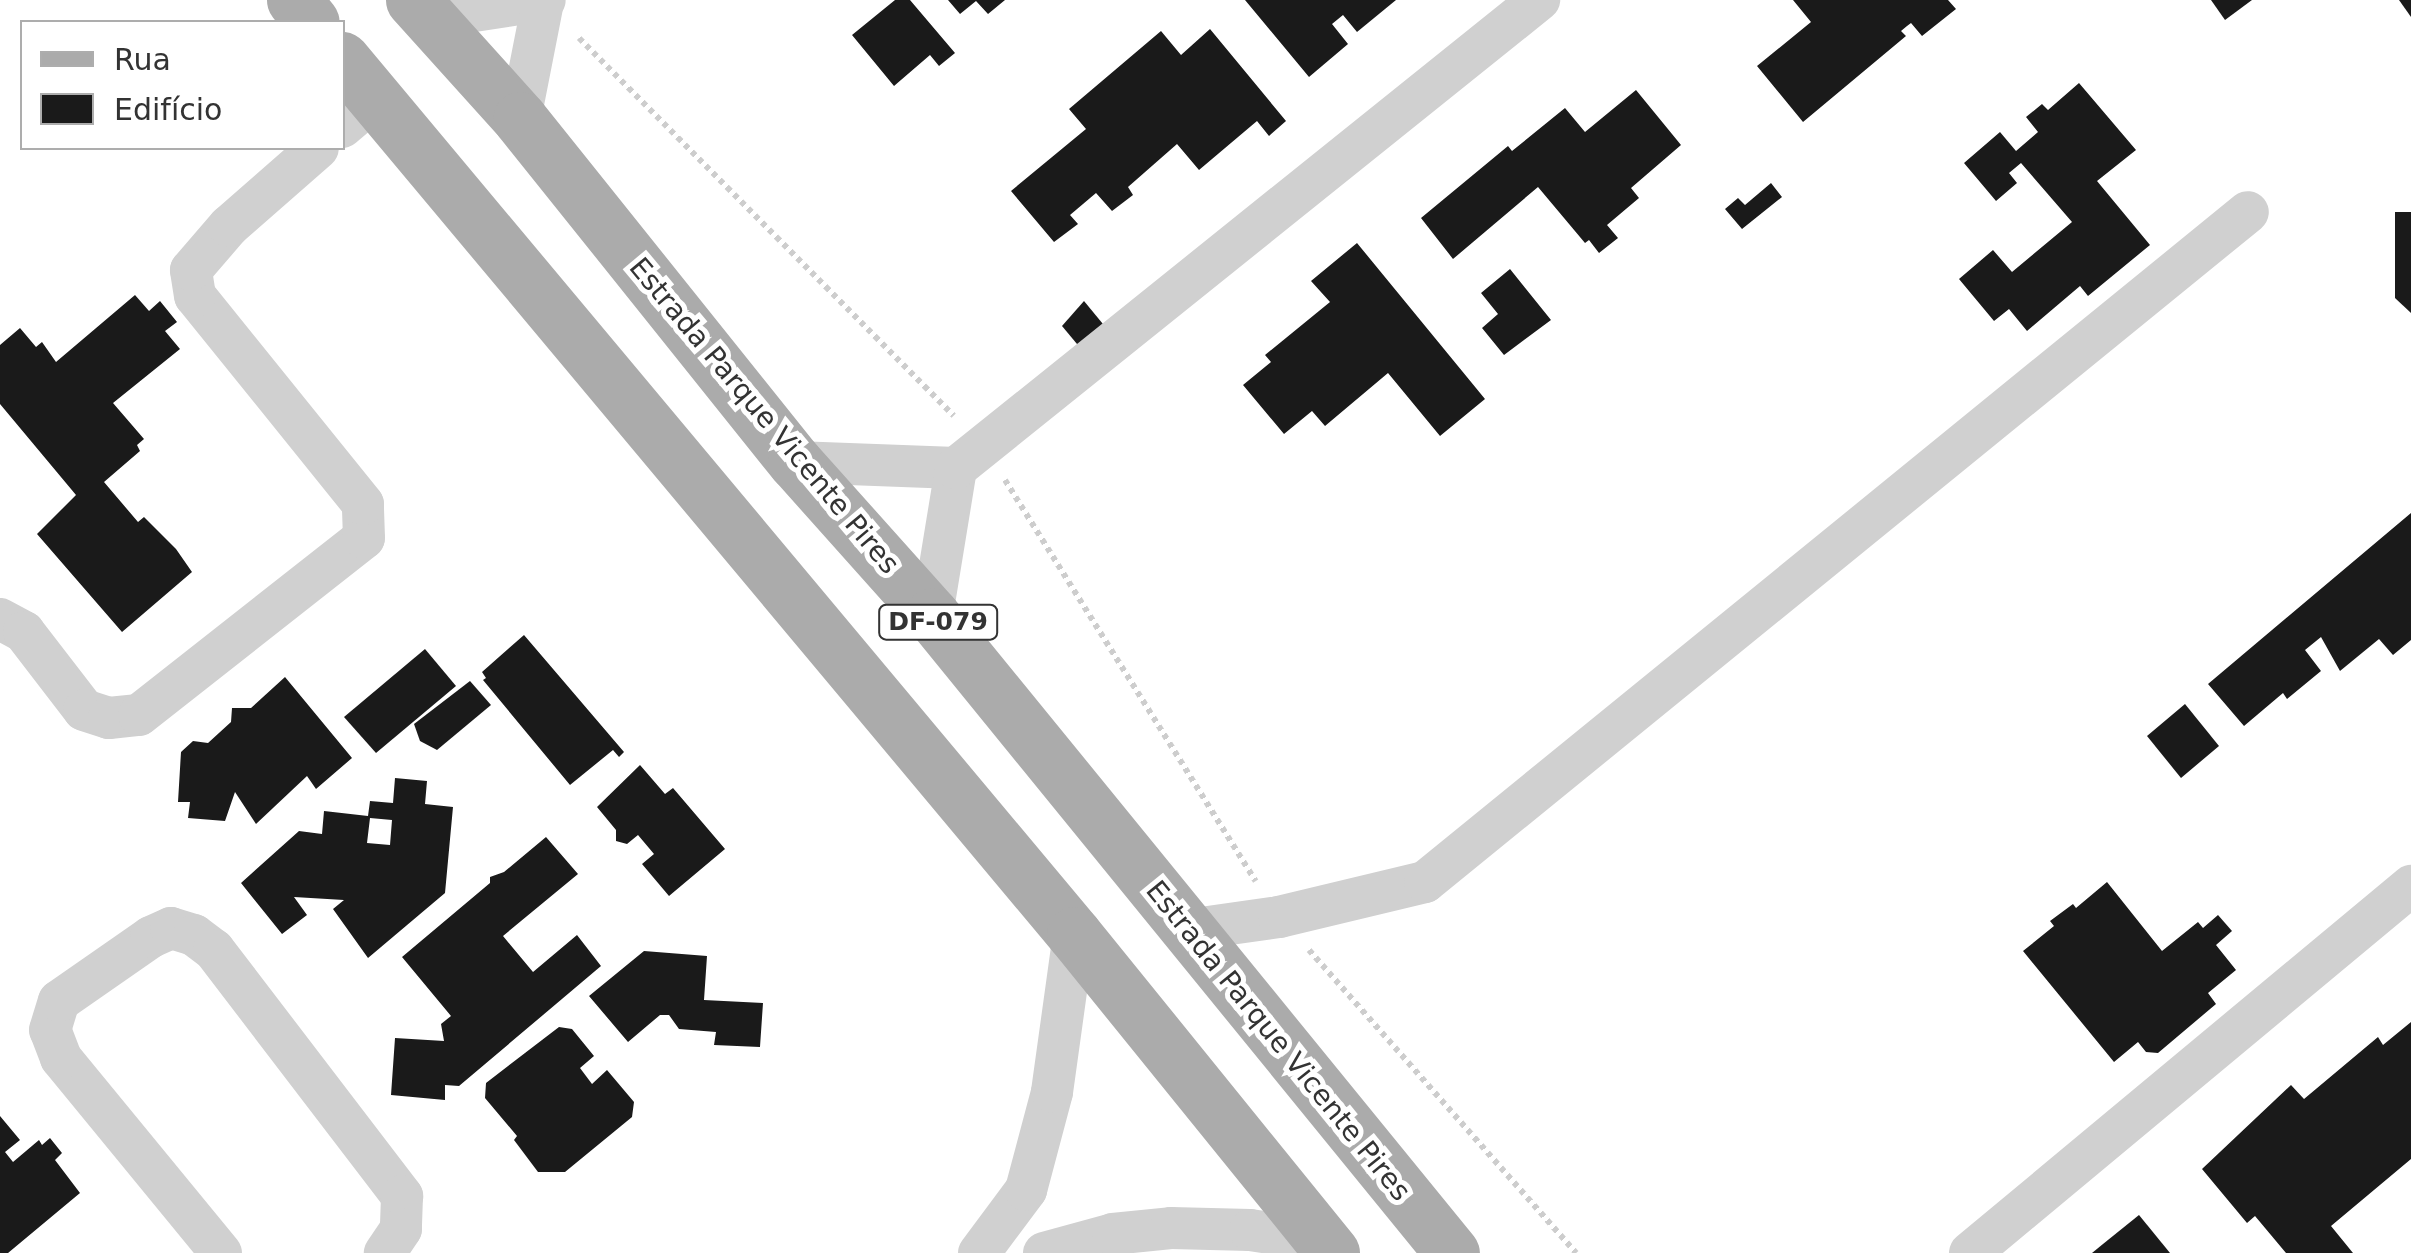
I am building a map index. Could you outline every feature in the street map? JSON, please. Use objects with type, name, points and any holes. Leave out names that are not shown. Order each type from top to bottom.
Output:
[{"type":"main road","points":[[294,0],[310,20]]},
{"type":"main road","name":"Estrada Parque Vicente Pires","points":[[421,9],[520,119],[795,462],[932,615],[1452,1253]]},
{"type":"main road","name":"DF-079","points":[[354,95],[1074,934],[1327,1247]]},
{"type":"street","points":[[795,462],[970,456],[1539,0]]},
{"type":"street","points":[[421,9],[544,1],[520,119]]},
{"type":"street","points":[[0,619],[24,632],[84,710],[109,718],[139,714],[364,538],[364,504],[194,296],[192,270],[229,226],[316,150]]},
{"type":"street","points":[[1187,930],[1279,917],[1425,882],[2248,212]]},
{"type":"street","points":[[932,615],[970,456]]},
{"type":"street","points":[[1970,1253],[2411,886]]},
{"type":"street","points":[[221,1253],[62,1058],[50,1030],[59,1002],[151,937],[172,928],[194,935],[214,950],[402,1196],[401,1229],[385,1253]]},
{"type":"street","points":[[978,1253],[1026,1190],[1052,1092],[1074,934]]},
{"type":"street","points":[[1044,1253],[1112,1234],[1171,1228],[1250,1230],[1327,1247]]},
{"type":"path","points":[[544,1],[970,456],[1279,917],[1576,1253]]},
{"type":"building","points":[[895,0],[910,0],[955,53],[939,66],[930,55],[894,86],[852,35]]},
{"type":"building","points":[[948,0],[1005,0],[988,14],[976,1],[960,14]]},
{"type":"building","points":[[1245,0],[1396,0],[1357,32],[1343,15],[1332,24],[1348,44],[1309,77]]},
{"type":"building","points":[[1793,0],[1948,0],[1956,9],[1922,36],[1911,23],[1901,31],[1906,36],[1803,122],[1757,66],[1811,22]]},
{"type":"building","points":[[2211,0],[2252,0],[2225,20]]},
{"type":"building","points":[[2399,0],[2411,0],[2411,17]]},
{"type":"building","points":[[1210,29],[1286,121],[1269,136],[1257,121],[1199,170],[1177,144],[1128,187],[1133,195],[1112,211],[1096,193],[1070,215],[1078,224],[1054,242],[1011,191],[1086,129],[1069,109],[1161,31],[1181,55]]},
{"type":"building","points":[[2079,83],[2136,150],[2097,181],[2150,245],[2088,296],[2080,286],[2027,331],[2009,309],[1994,321],[1959,279],[1993,250],[2012,272],[2072,222],[2021,163],[2009,173],[2017,183],[1996,201],[1964,163],[2000,132],[2016,151],[2038,132],[2026,117],[2042,104],[2048,110]]},
{"type":"building","points":[[1636,90],[1681,145],[1631,188],[1639,198],[1607,225],[1618,238],[1599,253],[1589,240],[1585,243],[1538,187],[1453,259],[1421,218],[1508,146],[1512,151],[1565,108],[1585,132]]},
{"type":"building","points":[[1771,183],[1782,197],[1742,229],[1725,209],[1738,198],[1745,205]]},
{"type":"building","points":[[2395,212],[2411,212],[2411,313],[2395,298]]},
{"type":"building","points":[[1357,243],[1485,399],[1440,436],[1388,373],[1325,426],[1312,411],[1284,434],[1243,385],[1271,362],[1265,355],[1330,302],[1311,281]]},
{"type":"building","points":[[1510,269],[1551,320],[1504,355],[1482,328],[1498,314],[1481,293]]},
{"type":"building","points":[[135,295],[149,311],[160,301],[177,322],[165,331],[180,349],[113,403],[144,439],[137,445],[140,451],[104,482],[138,522],[144,517],[176,549],[192,572],[122,632],[37,534],[76,495],[0,404],[0,345],[20,328],[36,347],[42,342],[56,362]]},
{"type":"building","points":[[1084,301],[1112,335],[1087,356],[1062,326]]},
{"type":"building","points":[[2411,513],[2411,640],[2393,655],[2379,639],[2340,671],[2321,637],[2305,650],[2321,671],[2287,699],[2283,693],[2244,726],[2208,684]]},
{"type":"building","points":[[524,635],[624,752],[619,757],[613,750],[570,785],[483,680],[486,678],[482,672]]},
{"type":"building","points":[[425,649],[456,686],[376,753],[344,717]]},
{"type":"building","points":[[285,677],[352,758],[316,789],[307,776],[256,824],[235,792],[225,821],[188,818],[190,802],[178,802],[181,752],[193,741],[208,743],[231,722],[232,708],[251,708]]},
{"type":"building","points":[[470,681],[491,705],[437,750],[420,741],[414,724]]},
{"type":"building","points":[[2185,704],[2219,746],[2181,778],[2147,736]]},
{"type":"building","points":[[640,765],[665,794],[673,788],[725,849],[669,896],[642,864],[654,854],[638,835],[627,844],[616,841],[616,830],[597,807]]},
{"type":"building","points":[[395,778],[427,781],[425,804],[453,807],[445,893],[368,958],[333,909],[344,900],[294,897],[307,915],[282,934],[241,883],[299,831],[322,834],[324,811],[368,816],[370,801],[393,803]],"holes":[[[370,818],[392,820],[390,845],[367,843]]]},
{"type":"building","points":[[546,837],[578,874],[503,936],[533,972],[577,935],[601,966],[459,1086],[445,1085],[445,1100],[391,1095],[395,1038],[444,1041],[441,1024],[451,1016],[402,957],[490,883],[490,877],[504,872]]},
{"type":"building","points":[[2107,882],[2162,951],[2198,922],[2203,928],[2218,915],[2232,931],[2216,945],[2236,970],[2208,993],[2216,1004],[2158,1053],[2146,1052],[2138,1042],[2114,1062],[2023,951],[2054,926],[2050,921],[2073,904],[2076,908]]},
{"type":"building","points":[[644,951],[707,956],[704,1000],[763,1003],[760,1047],[714,1045],[716,1032],[679,1029],[669,1015],[660,1015],[628,1042],[589,996]]},
{"type":"building","points":[[2411,1022],[2411,1159],[2331,1226],[2353,1253],[2286,1253],[2255,1216],[2247,1223],[2202,1169],[2291,1085],[2304,1099],[2378,1037],[2383,1045]]},
{"type":"building","points":[[559,1027],[572,1029],[594,1056],[580,1068],[592,1084],[607,1070],[634,1102],[632,1117],[565,1172],[538,1172],[514,1140],[517,1136],[485,1098],[486,1083]]},
{"type":"building","points":[[0,1116],[20,1140],[5,1152],[13,1162],[39,1140],[42,1145],[50,1138],[62,1153],[55,1160],[80,1193],[8,1253],[0,1253]]},
{"type":"building","points":[[2139,1215],[2170,1253],[2092,1253],[2103,1244]]}]
